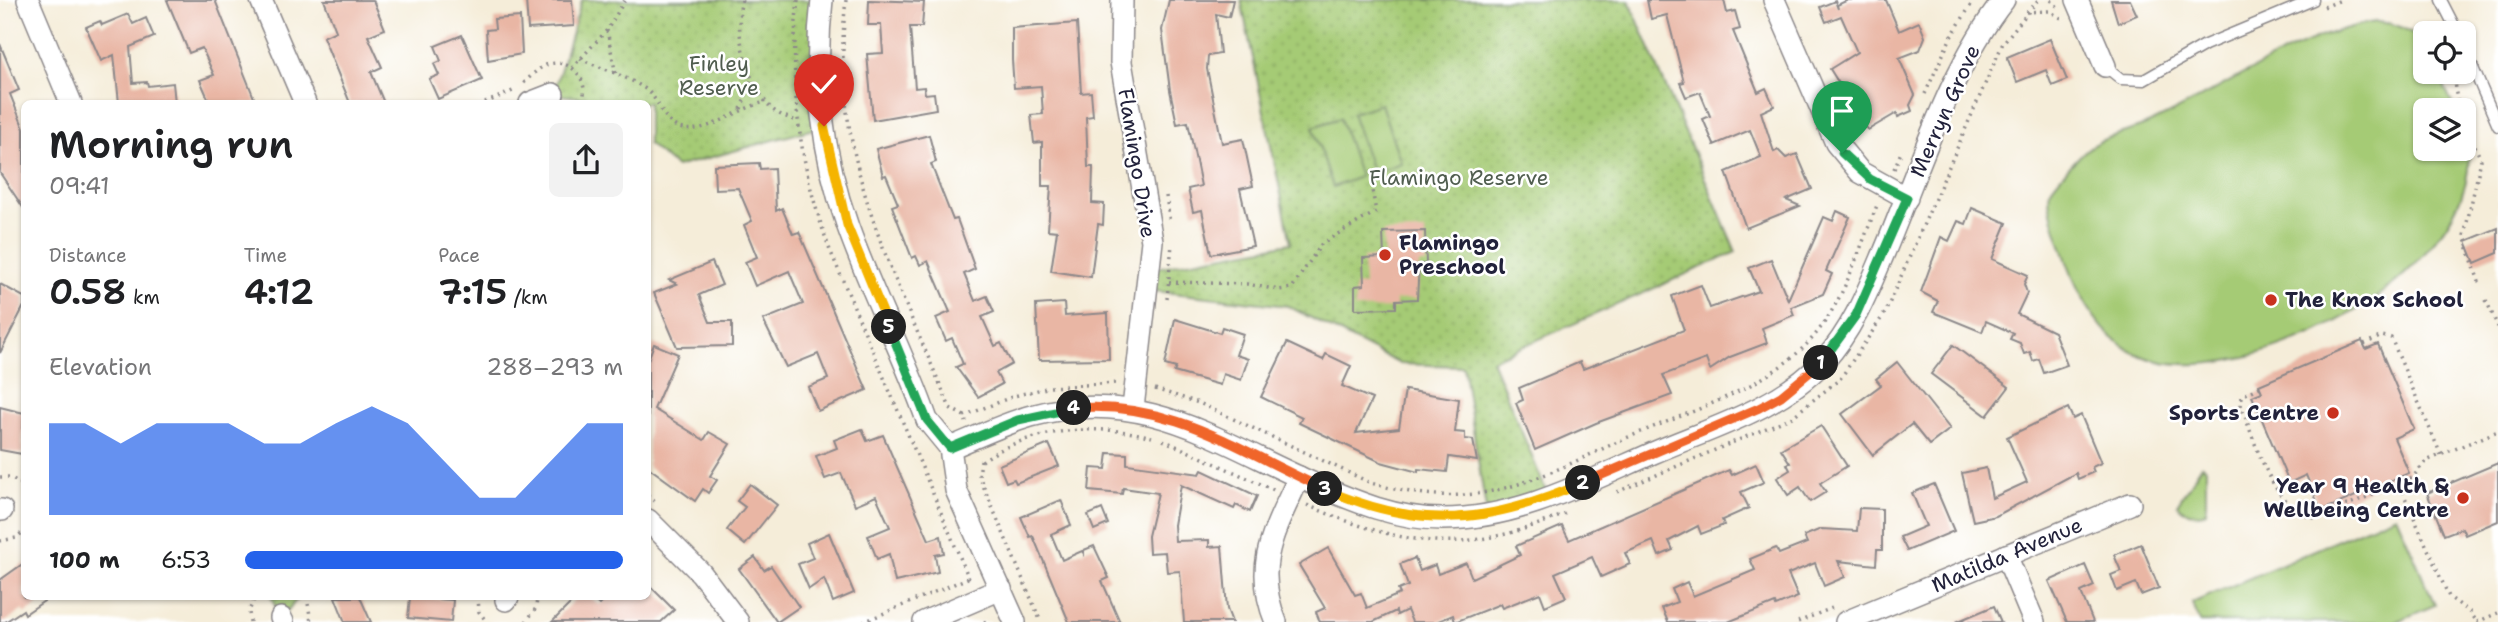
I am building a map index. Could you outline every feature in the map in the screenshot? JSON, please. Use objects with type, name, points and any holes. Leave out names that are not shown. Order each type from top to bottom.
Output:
[{"type":"street","points":[[27,0],[70,100]]},
{"type":"street","points":[[261,0],[304,100]]},
{"type":"street","points":[[822,0],[820,96],[838,196],[859,256],[927,420],[950,448],[956,490],[1015,622]]},
{"type":"street","name":"Flamingo Drive","points":[[1122,0],[1121,62],[1152,241],[1133,408]]},
{"type":"street","points":[[1774,0],[1836,143],[1860,172],[1907,198]]},
{"type":"street","name":"Merryn Grove","points":[[950,448],[1047,412],[1087,407],[1133,408],[1188,424],[1362,505],[1415,518],[1487,516],[1519,509],[1560,493],[1759,408],[1781,396],[1812,372],[1841,338],[1863,302],[1961,65],[1986,23],[2004,0]]},
{"type":"street","points":[[2077,0],[2105,66]]},
{"type":"street","points":[[538,100],[553,94]]},
{"type":"street","points":[[1276,622],[1264,581],[1266,557],[1299,477]]},
{"type":"street","name":"Matilda Avenue","points":[[1846,622],[2130,504]]},
{"type":"street","points":[[651,523],[701,573],[738,622]]},
{"type":"street","points":[[2006,555],[2034,622]]},
{"type":"street","points":[[924,622],[1000,589]]},
{"type":"lane","points":[[2105,66],[2121,79],[2144,80],[2205,45],[2313,0]]},
{"type":"lane","points":[[2441,0],[2452,21]]},
{"type":"lane","points":[[2476,75],[2498,126]]},
{"type":"path","points":[[572,68],[607,30],[625,0]]},
{"type":"path","points":[[742,0],[740,34],[752,78],[766,102],[779,114],[798,122]]},
{"type":"path","points":[[846,0],[843,81],[848,134],[859,180],[887,258],[950,408],[964,416],[967,425]]},
{"type":"path","points":[[1614,494],[1771,427],[1809,404],[1840,379],[1857,359],[1885,313],[1996,57],[2011,30],[2038,0]]},
{"type":"path","points":[[2025,13],[2049,11],[2066,21]]},
{"type":"path","points":[[607,30],[616,75]]},
{"type":"path","points":[[580,59],[644,88],[667,121],[676,127],[699,129],[741,109],[766,102]]},
{"type":"path","points":[[741,109],[752,78]]},
{"type":"path","points":[[2476,148],[2481,160],[2464,236],[2480,285]]},
{"type":"path","points":[[1169,282],[1247,284],[1279,290],[1292,288],[1322,243],[1376,212],[1372,189]]},
{"type":"path","points":[[1146,386],[1199,403],[1371,483],[1429,496],[1493,491],[1543,474],[1720,398],[1788,360],[1807,344],[1832,311],[1881,197]]},
{"type":"path","points":[[2486,300],[2498,327]]},
{"type":"path","points":[[2364,344],[2385,335],[2391,338],[2441,455]]},
{"type":"path","points":[[1115,383],[1116,370]]},
{"type":"path","points":[[2260,387],[2245,393],[2239,403],[2277,493],[2296,512],[2315,518],[2412,478],[2426,461],[2498,430]]},
{"type":"path","points":[[982,461],[1000,451],[1053,434],[1090,430],[1120,431],[1183,447],[1278,492]]},
{"type":"path","points":[[978,452],[982,461],[979,476],[1041,622]]},
{"type":"path","points":[[0,477],[9,477],[21,483]]},
{"type":"path","points":[[2397,479],[2449,597],[2470,611],[2477,622],[2498,613]]},
{"type":"path","points":[[1301,503],[1368,530],[1409,540],[1435,542],[1495,538],[1577,509]]},
{"type":"path","points":[[1303,516],[1308,506]]},
{"type":"path","points":[[0,541],[16,538],[21,534]]},
{"type":"path","points":[[863,622],[968,578]]},
{"type":"path","points":[[250,622],[249,611],[254,600]]},
{"type":"path","points":[[307,600],[311,622]]},
{"type":"path","points":[[478,600],[479,612],[487,622]]},
{"type":"path","points":[[526,622],[536,608],[537,600]]},
{"type":"green space","name":"Finley Reserve","points":[[582,0],[822,0],[824,126],[676,167],[651,146],[651,100],[593,100],[553,94]]},
{"type":"green space","name":"Flamingo Reserve","points":[[1241,0],[1629,0],[1736,252],[1492,360],[1549,498],[1487,516],[1463,366],[1400,364],[1288,306],[1147,290],[1149,269],[1291,243]]},
{"type":"green space","points":[[2375,22],[2410,32],[2413,34],[2413,84],[2443,84],[2450,98],[2413,98],[2413,161],[2468,161],[2464,190],[2434,242],[2408,271],[2352,313],[2316,332],[2277,347],[2238,359],[2199,364],[2163,362],[2131,351],[2119,343],[2099,324],[2072,275],[2050,206],[2050,191],[2056,182],[2082,154],[2099,142],[2175,111],[2288,51],[2346,29]]},
{"type":"green space","points":[[1381,104],[1401,163],[1373,173],[1352,113]]},
{"type":"green space","points":[[1340,118],[1360,177],[1333,187],[1313,127]]},
{"type":"green space","points":[[2202,465],[2206,468],[2206,512],[2199,515],[2177,505]]},
{"type":"green space","points":[[2396,515],[2435,605],[2395,622],[2200,622],[2192,603]]},
{"type":"green space","points":[[272,600],[296,600],[281,618]]},
{"type":"building","points":[[167,0],[215,0],[255,100],[209,100],[200,80],[214,75],[202,48],[189,53]]},
{"type":"building","points":[[324,0],[373,0],[385,29],[368,36],[382,67],[371,72],[383,100],[349,100],[323,37],[336,31]]},
{"type":"building","points":[[526,0],[572,0],[574,26],[528,29]]},
{"type":"building","points":[[869,0],[924,2],[922,27],[910,27],[915,88],[924,87],[925,94],[934,93],[936,109],[873,120],[867,54],[883,53],[881,25],[868,25]]},
{"type":"building","points":[[1169,0],[1233,0],[1229,17],[1216,14],[1220,54],[1208,56],[1207,69],[1222,143],[1243,139],[1253,186],[1240,189],[1253,246],[1211,254],[1202,210],[1193,212],[1188,189],[1201,186],[1188,122],[1177,124],[1170,90],[1162,30]]},
{"type":"building","points":[[1647,0],[1724,0],[1727,13],[1735,11],[1740,29],[1733,31],[1758,92],[1766,88],[1774,106],[1761,112],[1774,152],[1778,150],[1786,158],[1797,154],[1812,189],[1786,200],[1800,206],[1746,228],[1726,172],[1761,157],[1750,130],[1714,145],[1703,119],[1710,116],[1700,92],[1686,97],[1680,83],[1684,82],[1667,15],[1651,19]]},
{"type":"building","points":[[1848,0],[1886,0],[1899,31],[1919,22],[1925,37],[1920,50],[1899,58],[1915,95],[1910,105],[1912,111],[1898,117],[1897,113],[1868,130],[1830,69],[1857,52],[1841,16],[1826,22],[1820,7],[1835,1],[1838,9],[1837,5]]},
{"type":"building","points":[[2111,0],[2130,0],[2137,15],[2118,23]]},
{"type":"building","points":[[128,14],[133,24],[146,18],[154,37],[130,47],[133,83],[147,82],[148,86],[173,83],[175,100],[119,100],[114,55],[101,61],[86,27],[100,21],[102,25]]},
{"type":"building","points":[[520,17],[522,54],[488,60],[486,30],[495,29],[494,19]]},
{"type":"building","points":[[1077,23],[1081,93],[1091,92],[1093,116],[1086,117],[1088,167],[1093,167],[1092,203],[1104,204],[1103,225],[1098,224],[1091,277],[1051,271],[1057,231],[1048,230],[1051,186],[1042,186],[1042,142],[1034,143],[1031,115],[1043,114],[1041,86],[1014,88],[1012,60],[1012,28]]},
{"type":"building","points":[[462,35],[482,80],[438,99],[429,79],[439,75],[434,64],[441,61],[435,46]]},
{"type":"building","points":[[2050,39],[2067,80],[2052,86],[2046,70],[2017,82],[2007,57]]},
{"type":"building","points":[[0,44],[19,90],[10,94],[21,122],[21,204],[0,173]]},
{"type":"building","points":[[929,135],[936,162],[931,164],[953,220],[957,219],[975,269],[964,274],[975,301],[987,296],[994,312],[982,317],[995,346],[1001,343],[1012,364],[996,373],[1002,384],[978,397],[956,367],[963,364],[952,338],[946,341],[936,318],[950,312],[928,261],[920,265],[916,256],[912,258],[892,206],[898,204],[886,175],[883,176],[876,149]]},
{"type":"building","points":[[759,163],[760,169],[774,168],[776,211],[782,208],[793,234],[799,232],[867,390],[818,411],[808,387],[828,379],[818,354],[786,367],[763,320],[803,304],[789,271],[755,286],[745,262],[757,257],[744,225],[752,221],[738,188],[715,189],[714,165]]},
{"type":"building","points":[[1972,208],[2007,223],[1992,259],[2028,275],[2024,284],[2027,293],[2017,314],[2054,332],[2067,365],[2044,373],[2039,359],[2033,361],[2030,352],[2024,354],[2020,343],[2010,339],[2013,333],[1986,321],[1982,332],[1933,312],[1938,301],[1921,292],[1941,237],[1949,241],[1958,221],[1966,224]]},
{"type":"building","points":[[1837,211],[1850,217],[1826,271],[1832,274],[1823,294],[1791,307],[1794,315],[1762,328],[1767,343],[1730,357],[1710,370],[1706,359],[1663,375],[1672,395],[1596,423],[1535,450],[1516,403],[1523,400],[1519,388],[1580,362],[1583,369],[1684,330],[1672,296],[1701,285],[1710,308],[1759,291],[1749,268],[1771,259],[1788,300],[1824,217],[1833,221]]},
{"type":"building","points":[[2498,228],[2498,253],[2475,263],[2466,241]]},
{"type":"building","points":[[1425,231],[1426,264],[1419,264],[1417,299],[1396,300],[1396,308],[1355,309],[1355,286],[1364,285],[1363,258],[1384,257],[1383,232]]},
{"type":"building","points":[[712,262],[722,285],[699,295],[710,322],[732,322],[732,346],[677,347],[654,293],[677,284],[669,280]]},
{"type":"building","points":[[0,284],[21,295],[21,312],[0,353]]},
{"type":"building","points":[[1064,303],[1065,316],[1108,313],[1109,359],[1039,360],[1036,305]]},
{"type":"building","points":[[1175,319],[1220,333],[1222,327],[1243,334],[1236,355],[1248,359],[1241,380],[1223,374],[1220,385],[1174,372],[1176,368],[1165,365]]},
{"type":"building","name":"Sports Centre","points":[[2362,341],[2366,349],[2378,344],[2414,429],[2394,438],[2409,473],[2321,511],[2306,475],[2289,483],[2252,396],[2262,392],[2259,385]]},
{"type":"building","points":[[1287,343],[1323,360],[1326,354],[1351,366],[1342,386],[1372,399],[1356,433],[1399,428],[1405,390],[1459,399],[1455,432],[1465,433],[1465,439],[1473,440],[1477,461],[1449,457],[1447,472],[1418,469],[1418,472],[1381,462],[1299,423],[1302,417],[1261,397]]},
{"type":"building","points":[[654,344],[678,354],[654,409],[704,440],[709,432],[730,444],[710,476],[717,480],[708,493],[703,489],[695,501],[651,469],[651,352]]},
{"type":"building","points":[[1953,345],[2009,387],[1987,416],[1931,374]]},
{"type":"building","points":[[1897,362],[1950,429],[1929,445],[1912,424],[1873,455],[1842,414],[1881,385],[1876,379]]},
{"type":"building","points":[[0,407],[21,412],[21,454],[0,450]]},
{"type":"building","points":[[2068,408],[2073,419],[2081,415],[2101,463],[2092,467],[2094,472],[2078,479],[2076,473],[1996,516],[1973,521],[1962,473],[1986,468],[1992,498],[2027,482],[2007,437]]},
{"type":"building","points":[[1821,426],[1847,466],[1820,483],[1826,492],[1810,502],[1800,487],[1788,495],[1777,478],[1790,470],[1787,464],[1790,463],[1781,449]]},
{"type":"building","points":[[862,429],[867,441],[883,435],[929,540],[941,536],[944,553],[935,555],[938,572],[895,582],[889,554],[877,559],[868,536],[890,527],[876,496],[855,505],[841,473],[825,479],[816,456],[837,448],[834,440]]},
{"type":"building","points":[[1049,444],[1059,466],[1016,483],[1014,479],[1006,482],[999,465]]},
{"type":"building","points":[[1108,453],[1127,454],[1127,464],[1200,474],[1202,470],[1257,496],[1250,512],[1236,505],[1234,509],[1181,485],[1174,525],[1175,541],[1209,540],[1209,547],[1222,546],[1227,609],[1232,622],[1184,622],[1180,571],[1167,572],[1165,552],[1149,553],[1148,536],[1158,493],[1123,488],[1122,494],[1089,491],[1091,468],[1106,469]]},
{"type":"building","name":"Year 9 Health & Wellbeing Centre","points":[[2498,463],[2498,521],[2465,535],[2462,528],[2444,535],[2427,493]]},
{"type":"building","points":[[1756,464],[1764,482],[1741,492],[1749,508],[1722,520],[1724,525],[1701,534],[1698,526],[1669,541],[1673,550],[1659,556],[1653,541],[1625,553],[1630,564],[1601,577],[1592,557],[1555,573],[1566,597],[1545,606],[1540,593],[1502,608],[1500,604],[1455,622],[1453,615],[1436,622],[1412,622],[1407,610],[1397,615],[1396,611],[1373,622],[1320,622],[1316,612],[1325,608],[1299,565],[1328,548],[1355,595],[1361,593],[1367,608],[1400,594],[1398,590],[1408,586],[1400,564],[1415,558],[1420,571],[1435,565],[1438,574],[1466,563],[1472,578],[1520,555],[1516,546],[1562,526],[1569,540],[1729,470],[1732,475]]},
{"type":"building","points":[[750,484],[777,505],[745,545],[727,530],[745,507],[737,501]]},
{"type":"building","points":[[1934,484],[1954,531],[1907,551],[1900,537],[1926,526],[1912,493]]},
{"type":"building","points":[[1061,500],[1071,525],[1051,534],[1062,560],[1082,551],[1084,554],[1084,550],[1094,546],[1109,578],[1102,581],[1120,622],[1069,622],[1033,536],[1030,537],[1021,517]]},
{"type":"building","points":[[1859,508],[1882,509],[1882,550],[1877,550],[1876,565],[1838,561],[1845,577],[1824,586],[1815,563],[1788,574],[1798,597],[1776,606],[1775,603],[1728,622],[1668,622],[1662,608],[1677,602],[1672,589],[1687,582],[1693,596],[1755,570],[1750,559],[1776,548],[1779,554],[1807,543],[1804,536],[1821,529],[1857,531]]},
{"type":"building","points":[[1102,509],[1108,524],[1094,530],[1088,515]]},
{"type":"building","points":[[829,533],[854,593],[833,602],[824,579],[809,589],[798,564],[813,558],[807,543]]},
{"type":"building","points":[[2141,544],[2159,588],[2141,595],[2136,583],[2117,591],[2111,575],[2121,571],[2114,555]]},
{"type":"building","points":[[755,557],[764,570],[771,566],[799,607],[777,622],[739,569]]},
{"type":"building","points":[[21,565],[21,600],[46,600],[25,614],[23,610],[5,622],[0,622],[0,580]]},
{"type":"building","points":[[2085,565],[2094,586],[2081,592],[2093,622],[2067,622],[2049,581]]},
{"type":"building","points":[[651,587],[674,610],[661,622],[552,622],[574,600],[593,600],[599,605],[604,600],[651,600]]},
{"type":"building","points":[[336,600],[361,600],[371,622],[345,622]]},
{"type":"building","points":[[410,600],[453,600],[451,622],[408,618]]},
{"type":"building","points":[[1994,606],[2001,622],[1956,622]]},
{"type":"place","name":"Flamingo Preschool","points":[[1385,255]]},
{"type":"place","name":"The Knox School","points":[[2271,300]]},
{"type":"place","name":"Sports Centre","points":[[2333,413]]},
{"type":"place","name":"Year 9 Health & Wellbeing Centre","points":[[2463,498]]},
{"type":"route","points":[[824,126],[838,196],[859,256],[927,420],[943,436],[950,448],[1018,420],[1047,412],[1087,407],[1133,408],[1188,424],[1362,505],[1415,518],[1440,519],[1497,514],[1519,509],[1560,493],[1759,408],[1796,386],[1812,372],[1826,358],[1856,315],[1907,198],[1870,179],[1842,153]]}]
